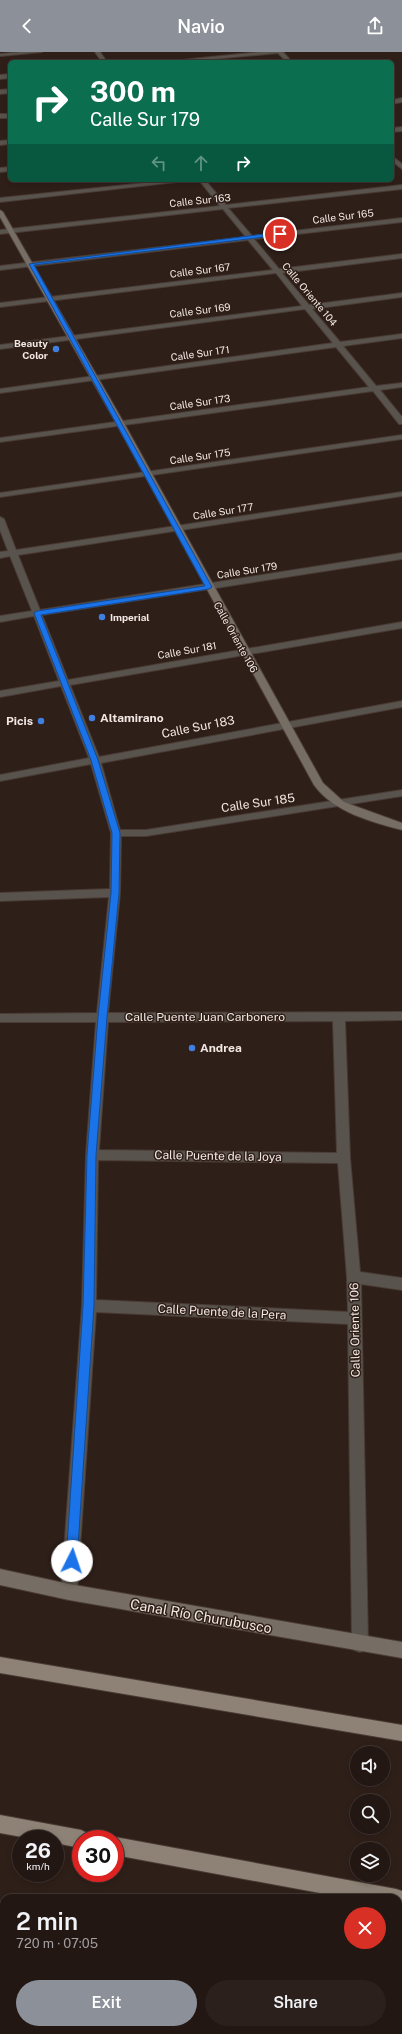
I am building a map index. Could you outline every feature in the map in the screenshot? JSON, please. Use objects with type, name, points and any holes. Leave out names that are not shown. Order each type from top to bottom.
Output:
[{"type":"main road","points":[[0,1665],[402,1733]]},
{"type":"main road","points":[[0,1824],[72,1838]]},
{"type":"main road","points":[[124,1848],[375,1894]]},
{"type":"street","points":[[0,56],[40,52]]},
{"type":"street","points":[[97,52],[103,60]]},
{"type":"street","points":[[186,60],[276,52]]},
{"type":"street","points":[[280,52],[288,60]]},
{"type":"street","points":[[394,160],[402,167]]},
{"type":"street","points":[[0,200],[172,182]]},
{"type":"street","name":"Calle Oriente 104","points":[[204,182],[402,422]]},
{"type":"street","name":"Calle Sur 163","points":[[0,232],[402,187]]},
{"type":"street","name":"Calle Oriente 106","points":[[0,212],[31,264],[120,423],[284,724],[319,785],[340,804],[376,819],[402,827]]},
{"type":"street","name":"Calle Sur 165","points":[[0,268],[249,237],[402,220]]},
{"type":"street","name":"Calle Sur 167","points":[[0,305],[402,256]]},
{"type":"street","name":"Calle Sur 169","points":[[0,347],[307,306],[402,295]]},
{"type":"street","name":"Calle Sur 171","points":[[0,391],[402,336]]},
{"type":"street","name":"Calle Sur 173","points":[[0,440],[402,385]]},
{"type":"street","name":"Calle Sur 175","points":[[0,495],[402,437]]},
{"type":"street","name":"Calle Sur 177","points":[[0,555],[402,494]]},
{"type":"street","points":[[0,519],[12,553],[95,760],[116,833],[115,893],[102,1017],[92,1155],[88,1306],[69,1592]]},
{"type":"street","name":"Calle Sur 179","points":[[0,619],[402,556]]},
{"type":"street","name":"Calle Sur 181","points":[[0,694],[402,625]]},
{"type":"street","name":"Calle Sur 183","points":[[0,778],[284,724],[402,704]]},
{"type":"street","name":"Calle Sur 185","points":[[116,833],[146,833],[340,804],[402,793]]},
{"type":"street","points":[[0,897],[115,893]]},
{"type":"street","name":"Calle Puente Juan Carbonero","points":[[0,1018],[402,1016]]},
{"type":"street","name":"Calle Oriente 106","points":[[339,1017],[344,1158],[354,1277],[360,1644]]},
{"type":"street","name":"Calle Puente de la Joya","points":[[92,1155],[344,1158]]},
{"type":"street","points":[[354,1277],[402,1284]]},
{"type":"street","name":"Calle Puente de la Pera","points":[[88,1306],[355,1318]]},
{"type":"street","name":"Canal Río Churubusco","points":[[0,1577],[69,1592],[360,1644],[402,1650]]},
{"type":"place","name":"Beauty Color","points":[[56,349]]},
{"type":"place","name":"Imperial","points":[[102,617]]},
{"type":"place","name":"Altamirano","points":[[92,718]]},
{"type":"place","name":"Picis","points":[[41,721]]},
{"type":"place","name":"Andrea","points":[[192,1048]]},
{"type":"route","points":[[72,1561],[88,1306],[92,1155],[102,1017],[115,893],[116,833],[95,760],[37,613],[209,587],[141,461],[31,264],[280,234]]}]
